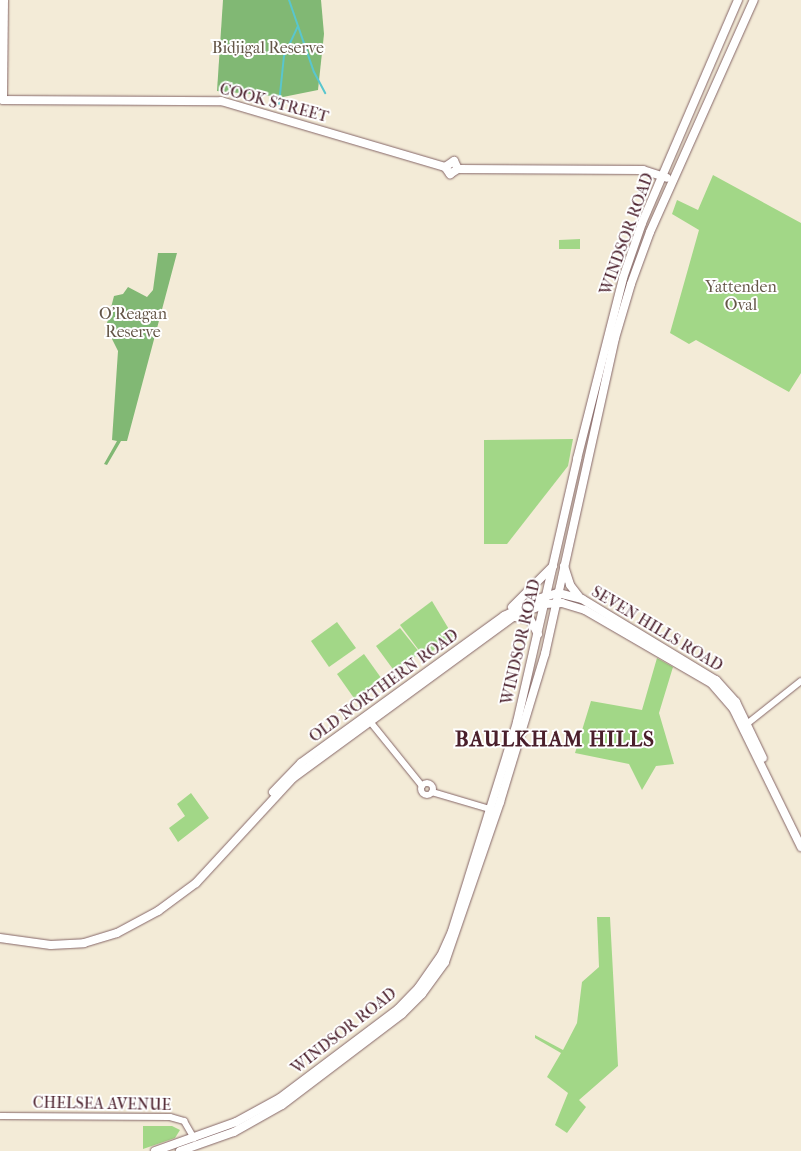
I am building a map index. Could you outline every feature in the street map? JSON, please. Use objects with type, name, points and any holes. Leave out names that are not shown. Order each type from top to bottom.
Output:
[{"type":"main road","points":[[2,100],[4,0]]},
{"type":"main road","name":"WINDSOR ROAD","points":[[493,810],[539,636],[553,566],[617,300],[642,224],[738,0]]},
{"type":"main road","name":"WINDSOR ROAD","points":[[180,1151],[280,1098],[391,1015],[419,987],[450,936],[545,654],[617,330],[639,260],[754,0]]},
{"type":"main road","name":"COOK STREET","points":[[2,100],[221,101],[445,167],[450,174],[458,169],[643,170],[663,176]]},
{"type":"main road","points":[[663,176],[673,180]]},
{"type":"main road","points":[[564,562],[568,581],[582,599]]},
{"type":"main road","points":[[504,616],[553,566]]},
{"type":"main road","name":"OLD NORTHERN ROAD","points":[[368,719],[504,616],[547,595],[558,593]]},
{"type":"main road","name":"SEVEN HILLS ROAD","points":[[558,593],[582,599],[716,680],[736,702],[745,727],[801,847]]},
{"type":"main road","name":"OLD NORTHERN ROAD","points":[[0,938],[31,944],[66,945],[117,933],[158,911],[196,883],[247,827],[250,820],[285,777],[514,617],[545,604],[556,603]]},
{"type":"main road","name":"SEVEN HILLS ROAD","points":[[556,603],[585,610],[697,672],[722,694],[745,727]]},
{"type":"main road","points":[[514,617],[530,619],[539,636]]},
{"type":"main road","name":"WINDSOR ROAD","points":[[155,1151],[196,1142]]},
{"type":"street","points":[[745,727],[801,681]]},
{"type":"street","points":[[368,719],[392,752],[406,776],[421,788],[429,784],[432,792],[493,810]]},
{"type":"street","name":"CHELSEA AVENUE","points":[[0,1116],[178,1118],[188,1126],[196,1142]]},
{"type":"green space","name":"Bidjigal Reserve","points":[[223,0],[321,0],[324,34],[318,90],[283,97],[217,91]]},
{"type":"green space","name":"Yattenden Oval","points":[[713,175],[801,223],[801,373],[789,392],[696,340],[689,344],[670,333],[699,230],[672,214],[677,200],[698,210]]},
{"type":"green space","points":[[580,239],[580,249],[559,249],[559,240]]},
{"type":"green space","name":"O'Reagan Reserve","points":[[158,253],[177,253],[127,441],[121,441],[107,465],[104,464],[117,441],[112,440],[118,351],[106,327],[114,296],[123,294],[128,287],[147,297],[153,290]]},
{"type":"green space","points":[[573,439],[568,466],[507,544],[484,544],[484,440]]},
{"type":"green space","points":[[432,601],[453,636],[424,657],[400,625]]},
{"type":"green space","points":[[337,622],[356,648],[329,667],[311,641]]},
{"type":"green space","points":[[400,628],[420,653],[395,672],[376,646]]},
{"type":"green space","points":[[364,654],[384,682],[356,701],[337,674]]},
{"type":"green space","points":[[657,658],[673,667],[659,713],[674,764],[656,766],[642,790],[629,764],[575,753],[591,701],[642,710]]},
{"type":"green space","points":[[191,793],[209,818],[178,842],[169,828],[185,816],[177,804]]},
{"type":"green space","points":[[597,917],[610,917],[618,1066],[579,1100],[586,1107],[567,1133],[555,1125],[568,1093],[547,1077],[561,1053],[535,1038],[535,1035],[563,1050],[577,1023],[582,982],[599,967]]},
{"type":"green space","points":[[143,1126],[172,1126],[180,1130],[175,1138],[143,1149]]},
{"type":"waterway","points":[[289,0],[314,72],[325,93]]},
{"type":"waterway","points":[[279,104],[284,56],[298,26]]},
{"type":"district","name":"BAULKHAM HILLS","points":[[555,739]]}]
